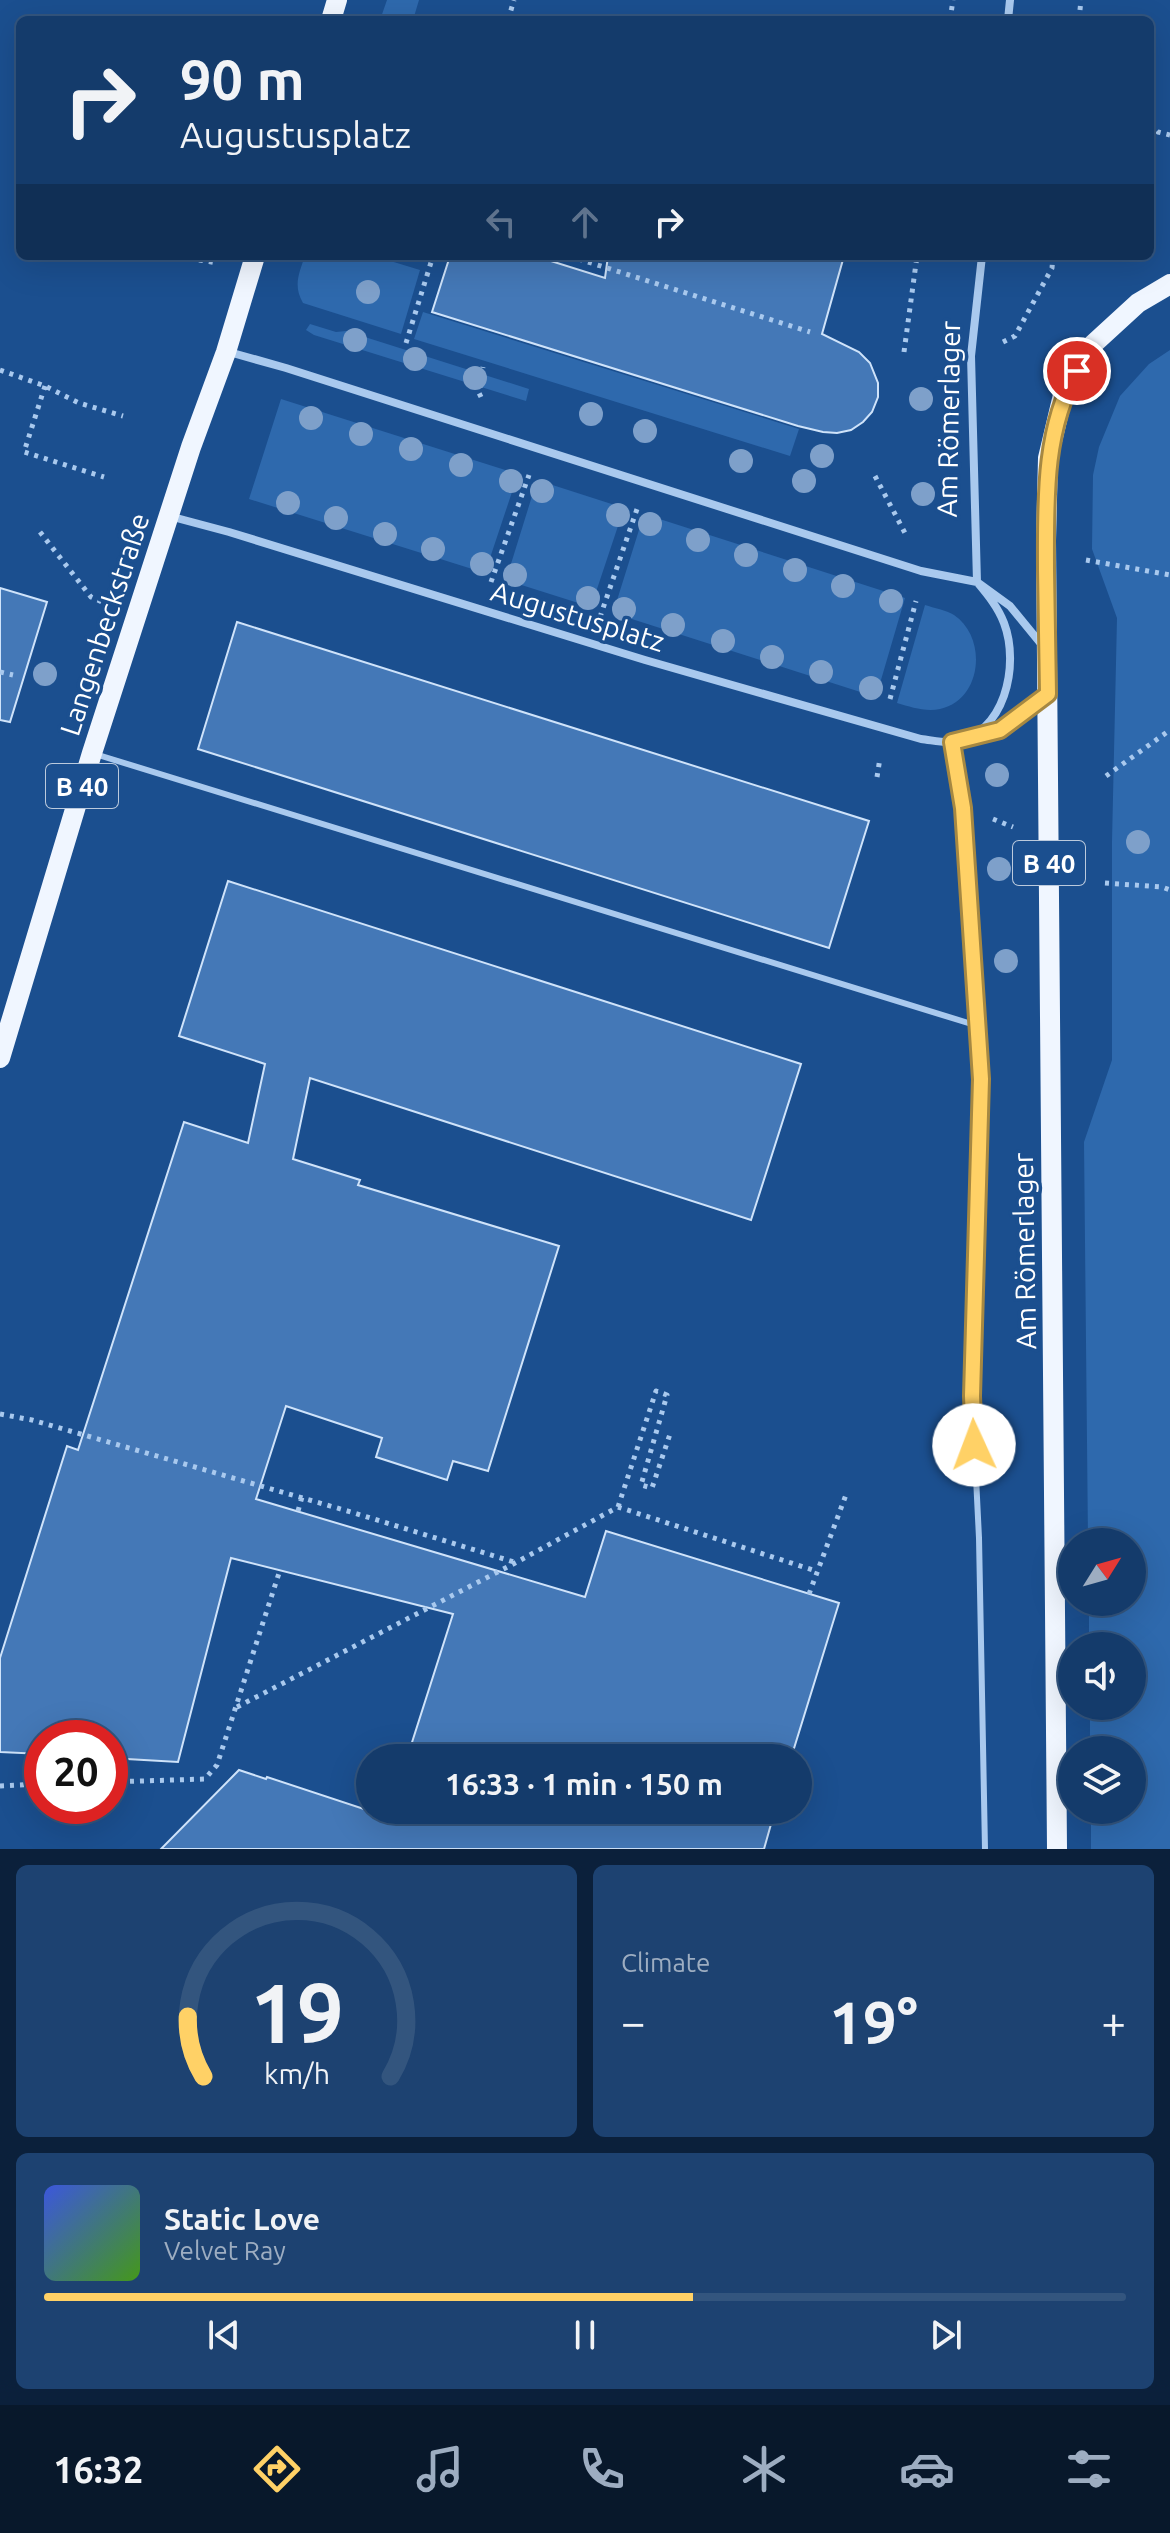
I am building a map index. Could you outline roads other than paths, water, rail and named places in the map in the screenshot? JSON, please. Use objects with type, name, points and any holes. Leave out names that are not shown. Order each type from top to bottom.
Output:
[{"type":"main road","name":"Langenbeckstraße","points":[[0,1058],[92,753],[254,260]]},
{"type":"main road","name":"B 40","points":[[1047,652],[1048,458],[1063,395],[1090,347],[1138,303],[1170,284]]},
{"type":"main road","name":"Am Römerlager","points":[[1047,652],[1057,1849]]},
{"type":"street","name":"Am Römerlager","points":[[977,582],[971,356],[982,260]]},
{"type":"street","points":[[226,352],[921,571],[977,582],[1010,606],[1047,652]]},
{"type":"street","name":"Augustusplatz","points":[[168,516],[645,660],[921,739],[952,742],[1000,730],[1048,694]]},
{"type":"street","points":[[977,582],[1003,620],[1010,643],[1006,689],[989,725],[977,734]]},
{"type":"lane","points":[[952,742],[963,808],[981,1079],[972,1396],[979,1538],[985,1849]]},
{"type":"lane","points":[[92,753],[978,1026]]}]
